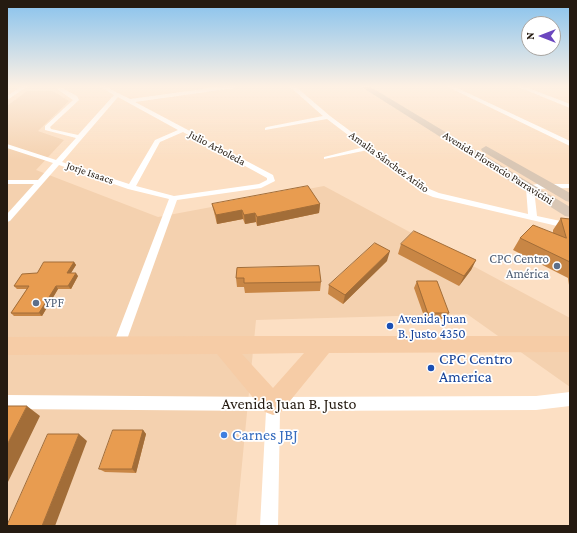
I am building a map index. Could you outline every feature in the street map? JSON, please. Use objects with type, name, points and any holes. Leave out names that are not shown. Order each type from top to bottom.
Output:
[{"type":"main road","name":"Avenida Florencio Parravicini","points":[[404,111],[570,213]]},
{"type":"main road","name":"Avenida Florencio Parravicini","points":[[421,111],[570,198]]},
{"type":"main road","points":[[221,344],[273,404],[325,344]]},
{"type":"main road","points":[[7,346],[221,344],[570,344]]},
{"type":"street","points":[[64,111],[47,127],[48,130],[80,137]]},
{"type":"street","points":[[7,219],[102,111]]},
{"type":"street","name":"Julio Arboleda","points":[[147,111],[270,177],[271,181],[261,186],[174,198]]},
{"type":"street","name":"Amalia Sánchez Ariño","points":[[321,111],[424,190],[431,193],[570,226]]},
{"type":"street","points":[[501,111],[570,144]]},
{"type":"street","points":[[267,129],[328,117]]},
{"type":"street","points":[[131,187],[156,141],[183,130]]},
{"type":"street","name":"Jorje Isaacs","points":[[7,146],[131,187],[174,198]]},
{"type":"street","points":[[326,158],[369,148]]},
{"type":"street","points":[[7,182],[41,182]]},
{"type":"street","points":[[533,217],[530,188],[537,186],[570,186]]},
{"type":"street","points":[[119,345],[174,198]]},
{"type":"street","name":"Avenida Juan B. Justo","points":[[7,402],[273,404],[536,403],[570,399]]},
{"type":"street","points":[[269,526],[273,404]]},
{"type":"shaded area","points":[[7,111],[59,111],[38,131],[64,140],[36,170],[158,217],[324,186],[570,318],[570,387],[467,314],[256,320],[236,526],[7,526]]},
{"type":"building","points":[[308,186],[320,204],[257,217],[255,213],[244,215],[242,210],[216,215],[212,204]]},
{"type":"building","points":[[561,218],[570,219],[570,262],[520,238],[533,225],[566,238]]},
{"type":"building","points":[[414,231],[476,260],[464,276],[401,244]]},
{"type":"building","points":[[375,243],[390,251],[345,295],[329,285]]},
{"type":"building","name":"YPF","points":[[44,262],[74,262],[67,273],[76,273],[68,286],[56,286],[39,313],[11,313],[29,286],[14,286],[22,274],[37,273]]},
{"type":"building","points":[[319,266],[321,282],[244,283],[244,278],[236,278],[237,268]]},
{"type":"building","points":[[417,281],[437,281],[449,313],[428,313]]},
{"type":"building","points":[[7,406],[27,406],[7,445]]},
{"type":"building","points":[[113,430],[143,430],[132,469],[99,469]]},
{"type":"building","points":[[48,434],[79,434],[42,526],[7,526]]},
{"type":"place","name":"CPC Centro América","points":[[557,266]]},
{"type":"place","name":"YPF","points":[[36,303]]},
{"type":"place","name":"Avenida Juan B. Justo 4350","points":[[390,326]]},
{"type":"place","name":"CPC Centro America","points":[[431,368]]},
{"type":"place","name":"Carnes JBJ","points":[[224,435]]}]
